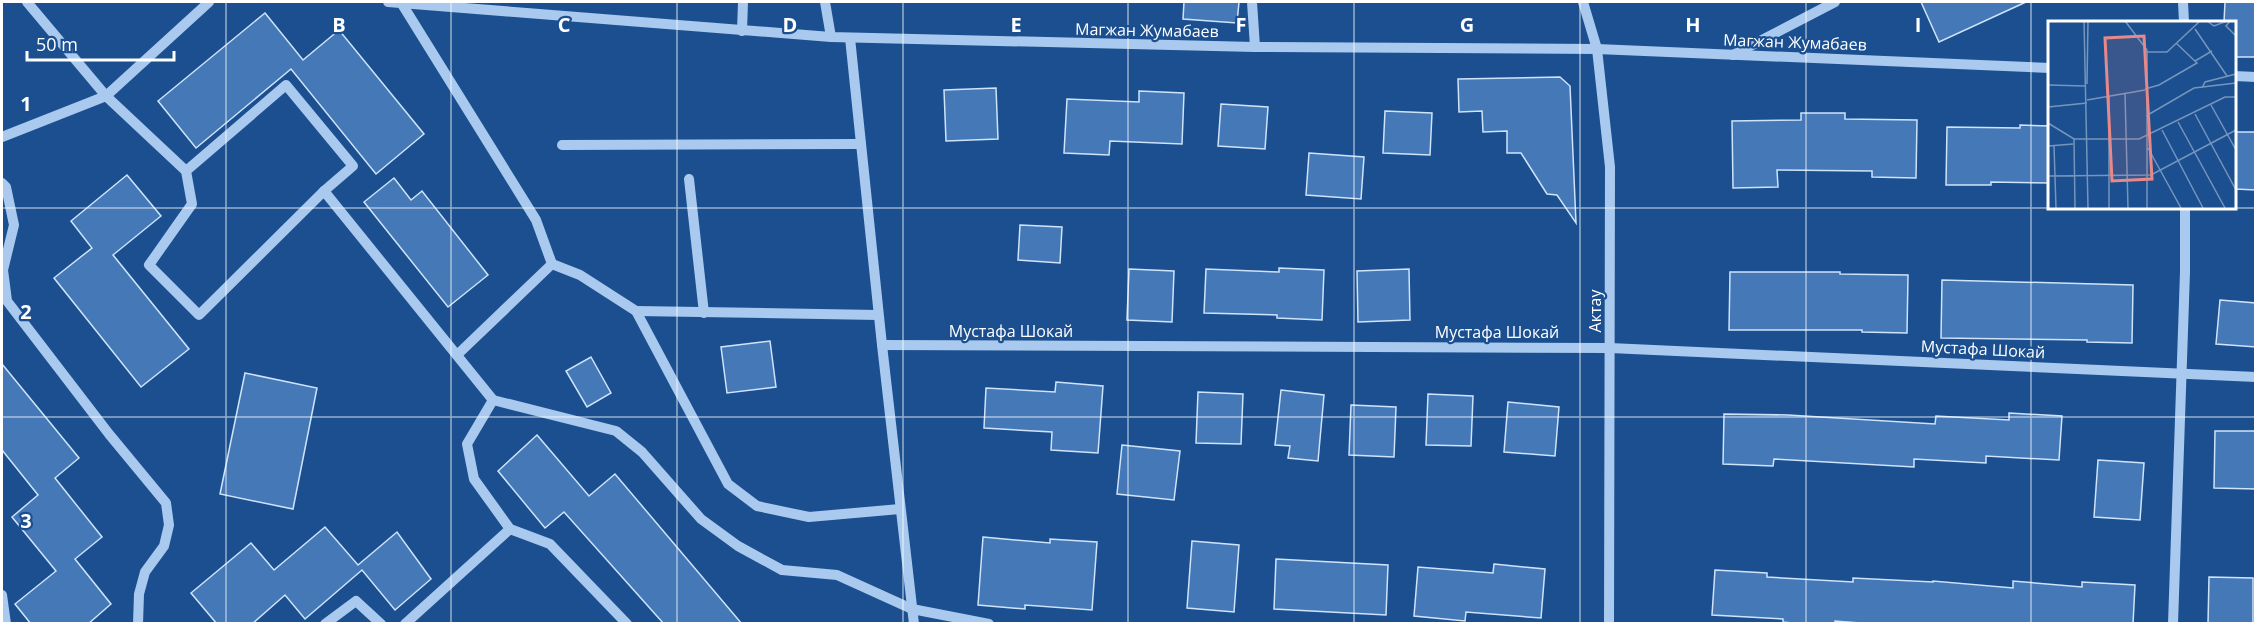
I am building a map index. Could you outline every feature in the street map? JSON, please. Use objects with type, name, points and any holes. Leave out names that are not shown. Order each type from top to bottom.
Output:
[{"type":"street","points":[[27,2],[106,96],[186,171],[192,204],[149,265],[199,315],[324,190],[353,166],[286,86],[186,171]]},
{"type":"street","points":[[2,137],[106,96],[209,2]]},
{"type":"street","name":"Магжан Жумабаев","points":[[388,2],[831,38],[1255,47],[1597,49],[2048,68]]},
{"type":"street","points":[[742,31],[743,2]]},
{"type":"street","points":[[825,2],[831,38]]},
{"type":"street","points":[[1252,2],[1255,47]]},
{"type":"street","name":"Актау","points":[[1583,2],[1597,49],[1610,167],[1609,624]]},
{"type":"street","points":[[1732,55],[1835,2]]},
{"type":"street","points":[[2183,2],[2184,21]]},
{"type":"street","points":[[402,4],[536,220],[552,264]]},
{"type":"street","points":[[850,38],[878,315],[914,624]]},
{"type":"street","points":[[2236,76],[2256,77]]},
{"type":"street","points":[[562,145],[861,144]]},
{"type":"street","points":[[689,179],[704,313]]},
{"type":"street","points":[[2,183],[6,188],[14,225],[3,270],[4,300],[166,503],[169,525],[164,546],[146,572],[139,594],[138,624]]},
{"type":"street","points":[[324,190],[493,400],[616,430],[642,452],[701,519],[738,546],[782,570],[837,575],[912,609],[990,624]]},
{"type":"street","points":[[2174,624],[2185,208]]},
{"type":"street","points":[[552,264],[580,274],[636,311],[728,484],[758,506],[809,517],[900,509]]},
{"type":"street","points":[[457,355],[552,264]]},
{"type":"street","points":[[636,311],[878,315]]},
{"type":"street","name":"Мустафа Шокай","points":[[882,345],[1610,348],[2256,377]]},
{"type":"street","points":[[493,400],[467,444],[474,479],[510,529],[550,544],[627,624]]},
{"type":"street","points":[[405,624],[510,529]]},
{"type":"street","points":[[2,595],[6,624]]},
{"type":"street","points":[[325,624],[356,601],[381,624]]},
{"type":"building","points":[[1184,2],[1239,2],[1237,23],[1183,19]]},
{"type":"building","points":[[1921,2],[2026,2],[1939,42]]},
{"type":"building","points":[[2225,2],[2256,2],[2256,57],[2236,57],[2236,21],[2224,21]]},
{"type":"building","points":[[265,13],[303,60],[339,30],[424,134],[376,174],[291,69],[196,148],[158,101]]},
{"type":"building","points":[[1560,77],[1570,86],[1576,223],[1557,195],[1547,194],[1521,153],[1507,153],[1507,131],[1483,132],[1482,111],[1459,112],[1458,79]]},
{"type":"building","points":[[996,88],[998,139],[946,141],[944,90]]},
{"type":"building","points":[[1139,91],[1184,93],[1182,144],[1110,141],[1109,155],[1064,153],[1067,99],[1139,102]]},
{"type":"building","points":[[1221,104],[1268,107],[1265,149],[1218,146]]},
{"type":"building","points":[[1385,111],[1432,113],[1430,155],[1383,153]]},
{"type":"building","points":[[1801,113],[1845,113],[1845,119],[1917,120],[1916,178],[1872,177],[1872,171],[1777,170],[1778,187],[1733,188],[1732,121],[1801,120]]},
{"type":"building","points":[[2020,125],[2048,126],[2048,183],[1991,182],[1991,185],[1946,185],[1947,127],[2020,128]]},
{"type":"building","points":[[2236,132],[2256,132],[2256,190],[2236,189]]},
{"type":"building","points":[[1309,153],[1364,157],[1361,199],[1306,195]]},
{"type":"building","points":[[127,175],[161,216],[113,255],[189,349],[141,387],[54,278],[92,248],[71,221]]},
{"type":"building","points":[[394,178],[411,200],[422,191],[488,275],[448,307],[364,202]]},
{"type":"building","points":[[1020,225],[1062,227],[1060,263],[1018,260]]},
{"type":"building","points":[[1279,268],[1324,270],[1322,320],[1277,318],[1277,315],[1204,313],[1206,269],[1279,272]]},
{"type":"building","points":[[1129,269],[1174,271],[1172,322],[1127,320]]},
{"type":"building","points":[[1409,269],[1410,320],[1358,322],[1357,271]]},
{"type":"building","points":[[1730,272],[1840,272],[1840,274],[1908,275],[1907,333],[1862,332],[1862,330],[1729,330]]},
{"type":"building","points":[[1942,280],[2133,285],[2132,343],[2087,342],[2087,340],[1941,338]]},
{"type":"building","points":[[2220,300],[2256,303],[2256,347],[2216,344]]},
{"type":"building","points":[[770,341],[776,387],[727,393],[721,347]]},
{"type":"building","points":[[591,357],[611,393],[587,407],[566,371]]},
{"type":"building","points":[[2,364],[79,458],[55,478],[102,537],[75,559],[111,604],[88,624],[31,624],[15,604],[56,571],[12,517],[38,495],[2,450]]},
{"type":"building","points":[[245,373],[317,388],[293,509],[220,494]]},
{"type":"building","points":[[1056,382],[1103,386],[1098,453],[1051,450],[1052,432],[984,428],[986,388],[1055,392]]},
{"type":"building","points":[[1281,390],[1324,395],[1318,461],[1288,458],[1290,446],[1275,445]]},
{"type":"building","points":[[1198,392],[1243,394],[1241,444],[1196,443]]},
{"type":"building","points":[[1428,394],[1473,396],[1471,446],[1426,445]]},
{"type":"building","points":[[1508,402],[1559,407],[1555,456],[1504,452]]},
{"type":"building","points":[[1351,405],[1396,407],[1394,457],[1349,455]]},
{"type":"building","points":[[2009,413],[2062,416],[2059,460],[1986,456],[1986,463],[1914,459],[1914,467],[1774,459],[1773,466],[1723,464],[1724,414],[1788,415],[1935,424],[1936,416],[2009,420]]},
{"type":"building","points":[[2215,431],[2256,431],[2256,489],[2214,488]]},
{"type":"building","points":[[537,435],[589,496],[615,474],[742,624],[664,624],[564,512],[545,528],[498,471]]},
{"type":"building","points":[[1122,445],[1180,451],[1174,500],[1117,494]]},
{"type":"building","points":[[2098,460],[2144,463],[2140,520],[2094,517]]},
{"type":"building","points":[[325,527],[358,565],[397,532],[431,579],[395,610],[362,570],[305,619],[285,595],[252,624],[217,624],[191,593],[251,543],[274,570]]},
{"type":"building","points":[[983,537],[1050,543],[1050,539],[1097,542],[1092,610],[1025,605],[1025,609],[978,605]]},
{"type":"building","points":[[1192,541],[1239,545],[1234,612],[1187,608]]},
{"type":"building","points":[[1276,559],[1388,565],[1386,615],[1274,609]]},
{"type":"building","points":[[1494,564],[1545,569],[1541,618],[1466,612],[1465,621],[1414,616],[1418,567],[1493,573]]},
{"type":"building","points":[[1715,570],[1767,573],[1767,577],[1853,582],[1853,578],[1933,581],[2013,588],[2013,581],[2082,587],[2082,582],[2135,585],[2133,624],[1874,624],[1835,621],[1835,624],[1801,624],[1783,622],[1783,619],[1712,615]]},
{"type":"building","points":[[2209,577],[2253,578],[2253,624],[2208,624]]}]
